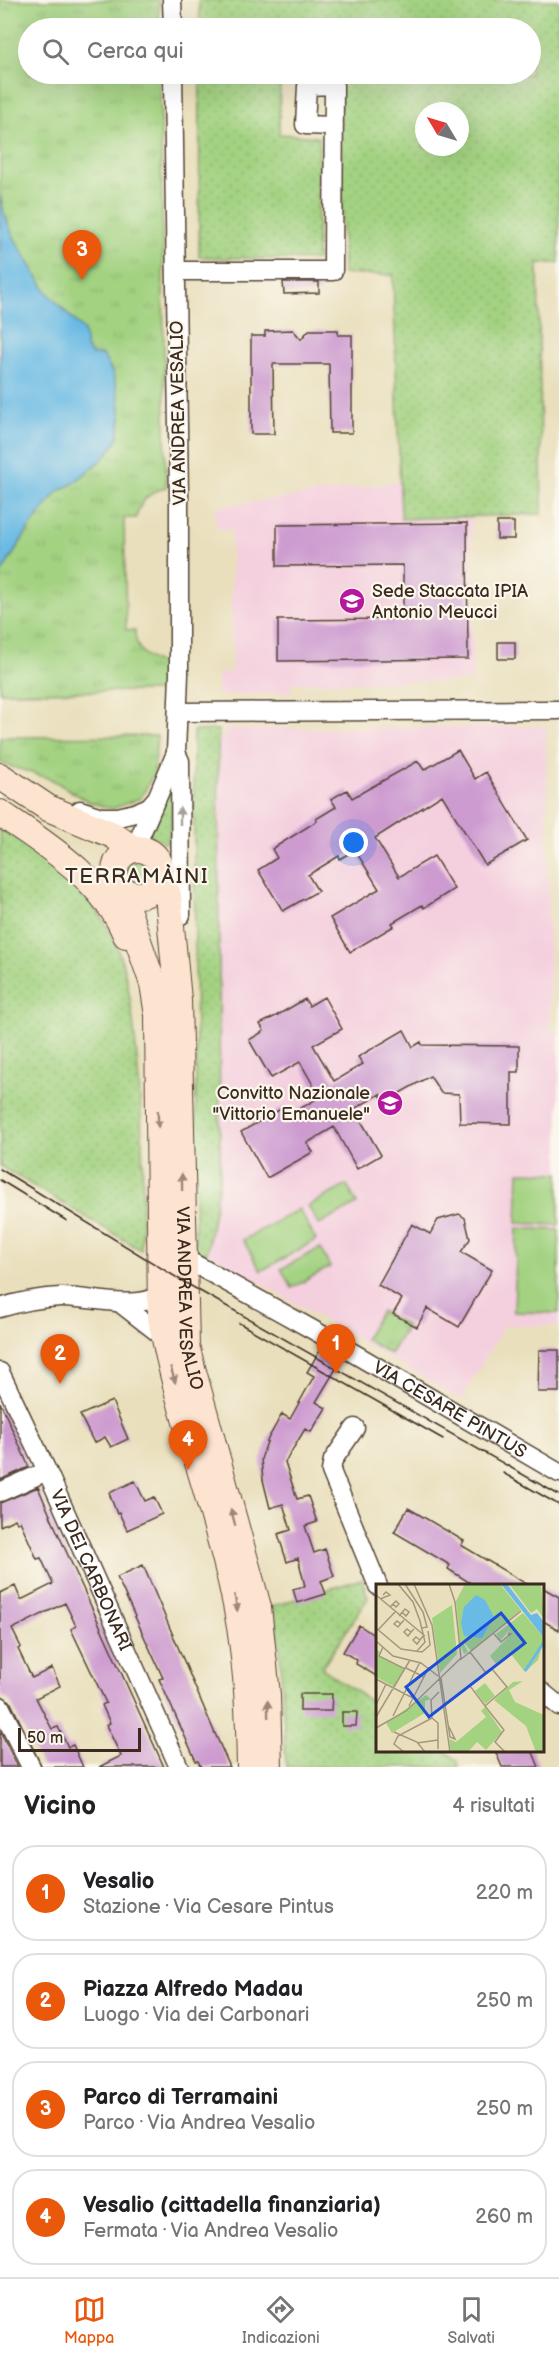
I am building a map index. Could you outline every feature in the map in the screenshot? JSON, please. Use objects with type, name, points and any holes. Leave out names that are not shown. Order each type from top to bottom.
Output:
[{"type":"main road","points":[[0,776],[48,808],[113,836],[136,849],[152,853],[158,859],[161,873],[153,890],[147,893],[132,894],[80,850],[0,800]]},
{"type":"main road","name":"VIA ANDREA VESALIO","points":[[0,813],[30,833],[83,875],[103,897],[124,929],[142,982],[158,1060]]},
{"type":"main road","points":[[120,885],[116,865],[119,858],[136,849]]},
{"type":"main road","name":"VIA ANDREA VESALIO","points":[[161,873],[168,895],[178,1000],[186,1346],[258,1607],[267,1695],[269,1767]]},
{"type":"main road","name":"VIA ANDREA VESALIO","points":[[120,885],[153,984],[158,1015],[161,1318],[169,1360],[233,1587],[244,1657],[250,1767]]},
{"type":"street","points":[[172,0],[173,18]]},
{"type":"street","name":"VIA ANDREA VESALIO","points":[[136,849],[176,753],[178,712],[179,534],[173,84]]},
{"type":"street","points":[[176,271],[333,271],[334,126]]},
{"type":"street","points":[[178,712],[559,710]]},
{"type":"street","name":"VIA ANDREA VESALIO","points":[[176,753],[180,760],[183,988],[178,1000]]},
{"type":"street","points":[[27,794],[100,817],[135,813],[149,807],[157,798]]},
{"type":"street","points":[[161,873],[180,841]]},
{"type":"street","name":"VIA CESARE PINTUS","points":[[184,1258],[324,1336],[559,1473]]},
{"type":"street","points":[[0,1308],[58,1297],[101,1299],[120,1303],[152,1301],[161,1294]]},
{"type":"street","points":[[120,1303],[165,1338]]},
{"type":"street","name":"VIA DEI CARBONARI","points":[[0,1372],[47,1471],[179,1767]]},
{"type":"street","points":[[355,1428],[333,1460],[331,1471],[377,1584]]},
{"type":"street","points":[[0,1492],[47,1471]]},
{"type":"street","points":[[544,1693],[559,1706]]},
{"type":"street","points":[[0,1706],[31,1767]]},
{"type":"shaded area","name":"Sede Staccata IPIA Antonio Meucci","points":[[400,482],[401,519],[472,518],[473,681],[291,683],[290,693],[217,695],[217,673],[232,672],[231,529],[216,529],[215,507]]},
{"type":"shaded area","points":[[546,726],[550,1031],[559,1031],[559,1326],[504,1325],[461,1400],[207,1252],[220,1175],[219,739],[225,738],[225,729]]},
{"type":"green space","points":[[0,0],[159,0],[159,18],[18,18],[18,84],[160,84],[166,487],[143,501],[136,518],[124,518],[126,630],[135,630],[139,649],[152,660],[165,666],[165,691],[0,692]]},
{"type":"green space","points":[[199,0],[559,0],[559,263],[538,263],[542,514],[401,519],[393,275],[343,274],[340,84],[541,84],[541,18],[200,18]]},
{"type":"green space","points":[[200,84],[280,84],[279,134],[319,137],[317,260],[199,257]]},
{"type":"green space","points":[[218,730],[220,1175],[207,1252],[195,1253],[193,731]]},
{"type":"green space","points":[[157,736],[154,773],[141,798],[112,809],[89,802],[51,779],[0,763],[0,737]]},
{"type":"green space","points":[[177,775],[169,839],[165,844],[149,833]]},
{"type":"green space","points":[[0,827],[47,860],[79,888],[101,917],[120,956],[130,997],[139,1082],[142,1154],[141,1250],[0,1166]]},
{"type":"green space","points":[[137,850],[146,851],[153,856],[158,863],[158,881],[153,888],[146,893],[137,894],[128,893],[121,888],[116,881],[115,872],[116,863],[121,856],[128,851]]},
{"type":"green space","points":[[519,1172],[559,1173],[559,1225],[517,1223]]},
{"type":"green space","points":[[347,1185],[357,1204],[319,1225],[308,1206]]},
{"type":"green space","points":[[299,1209],[316,1240],[261,1271],[243,1240]]},
{"type":"green space","points":[[517,1228],[559,1230],[559,1313],[514,1312]]},
{"type":"green space","points":[[320,1248],[330,1267],[292,1288],[281,1269]]},
{"type":"green space","points":[[381,1311],[407,1326],[390,1354],[365,1339]]},
{"type":"green space","points":[[362,1579],[368,1598],[322,1668],[376,1705],[376,1752],[446,1752],[457,1760],[459,1767],[286,1767],[280,1651],[273,1606]]},
{"type":"water","points":[[0,195],[13,236],[46,291],[84,331],[86,347],[92,355],[103,355],[113,374],[121,419],[117,441],[105,457],[74,483],[57,492],[28,530],[0,575]]},
{"type":"building","points":[[283,282],[319,282],[319,293],[284,294]]},
{"type":"building","points":[[293,330],[301,339],[309,330],[338,330],[338,335],[352,335],[352,433],[330,433],[329,364],[273,364],[274,434],[251,434],[251,336],[265,336],[265,331]]},
{"type":"building","points":[[497,522],[514,522],[514,539],[497,539]]},
{"type":"building","points":[[467,523],[468,659],[278,661],[278,620],[403,619],[403,565],[277,566],[277,525]]},
{"type":"building","points":[[498,642],[515,642],[515,659],[498,659]]},
{"type":"building","points":[[458,750],[475,779],[486,772],[527,840],[485,865],[442,795],[375,838],[399,877],[434,856],[454,889],[424,908],[422,905],[392,923],[394,926],[350,952],[330,918],[379,889],[355,850],[340,859],[339,856],[308,875],[318,891],[283,911],[258,870],[277,858],[272,849],[336,807],[331,799],[347,790],[352,798],[418,761],[424,770]]},
{"type":"building","points":[[324,997],[342,1029],[313,1045],[334,1081],[363,1064],[358,1057],[404,1030],[413,1047],[421,1042],[422,1045],[519,1046],[519,1072],[511,1072],[511,1124],[460,1123],[459,1094],[441,1093],[430,1076],[384,1102],[380,1094],[354,1109],[381,1155],[357,1169],[334,1127],[307,1143],[313,1152],[267,1178],[241,1132],[286,1106],[291,1114],[320,1097],[300,1062],[271,1078],[249,1040],[264,1031],[260,1024],[305,999],[309,1006]]},
{"type":"building","points":[[459,1214],[465,1218],[470,1239],[461,1252],[492,1270],[459,1327],[427,1308],[417,1327],[393,1314],[402,1299],[378,1285],[412,1224],[430,1234],[438,1220]]},
{"type":"building","points":[[320,1350],[340,1362],[316,1402],[326,1408],[311,1432],[305,1429],[285,1462],[297,1499],[308,1496],[317,1522],[305,1526],[314,1553],[325,1549],[334,1576],[321,1581],[326,1594],[297,1603],[293,1589],[305,1586],[298,1558],[287,1562],[278,1534],[291,1530],[283,1504],[270,1508],[263,1480],[261,1459],[268,1439],[282,1414],[290,1419],[314,1376],[307,1372]]},
{"type":"building","points":[[539,1350],[559,1350],[559,1392],[538,1392]]},
{"type":"building","points":[[112,1401],[128,1439],[111,1447],[105,1437],[94,1443],[80,1415]]},
{"type":"building","points":[[0,1402],[29,1467],[0,1480]]},
{"type":"building","points":[[135,1481],[145,1501],[154,1497],[162,1514],[127,1530],[119,1513],[117,1514],[109,1493]]},
{"type":"building","points":[[38,1487],[164,1767],[99,1767],[121,1756],[106,1725],[110,1723],[102,1705],[106,1703],[71,1629],[76,1626],[65,1603],[12,1629],[21,1647],[18,1649],[32,1678],[52,1668],[60,1686],[36,1698],[52,1729],[58,1727],[68,1747],[73,1745],[83,1767],[42,1767],[10,1701],[0,1695],[0,1593],[15,1586],[21,1600],[53,1584],[41,1558],[37,1559],[20,1521],[17,1523],[15,1519],[0,1526],[0,1503]]},
{"type":"building","points":[[408,1508],[464,1541],[461,1545],[527,1584],[472,1584],[448,1569],[450,1565],[394,1532]]},
{"type":"building","points":[[143,1565],[230,1767],[201,1767],[196,1761],[159,1679],[163,1678],[117,1577]]},
{"type":"building","points":[[544,1589],[559,1597],[559,1630],[544,1622]]},
{"type":"building","points":[[359,1625],[376,1637],[376,1676],[356,1664],[357,1660],[343,1652]]},
{"type":"building","points":[[300,1694],[332,1694],[331,1711],[300,1711]]},
{"type":"building","points":[[342,1712],[357,1712],[356,1726],[342,1726]]},
{"type":"building","points":[[0,1731],[18,1767],[0,1767]]},
{"type":"building","points":[[496,1752],[533,1752],[539,1767],[502,1767]]},
{"type":"tram line","points":[[0,1169],[184,1282],[559,1495]]},
{"type":"tram line","points":[[0,1180],[67,1221]]},
{"type":"tram line","points":[[239,1323],[443,1439]]},
{"type":"tram line","points":[[503,1473],[559,1505]]},
{"type":"place","name":"Parco di Terramaini","points":[[82,280]]},
{"type":"place","name":"Sede Staccata IPIA Antonio Meucci","points":[[352,601]]},
{"type":"place","name":"Convitto Nazionale \"Vittorio Emanuele\"","points":[[390,1103]]},
{"type":"place","name":"Vesalio","points":[[336,1374]]},
{"type":"place","name":"Piazza Alfredo Madau","points":[[60,1384]]},
{"type":"place","name":"Vesalio (cittadella finanziaria)","points":[[188,1470]]},
{"type":"district","name":"TERRAMÀINI","points":[[137,876]]}]
